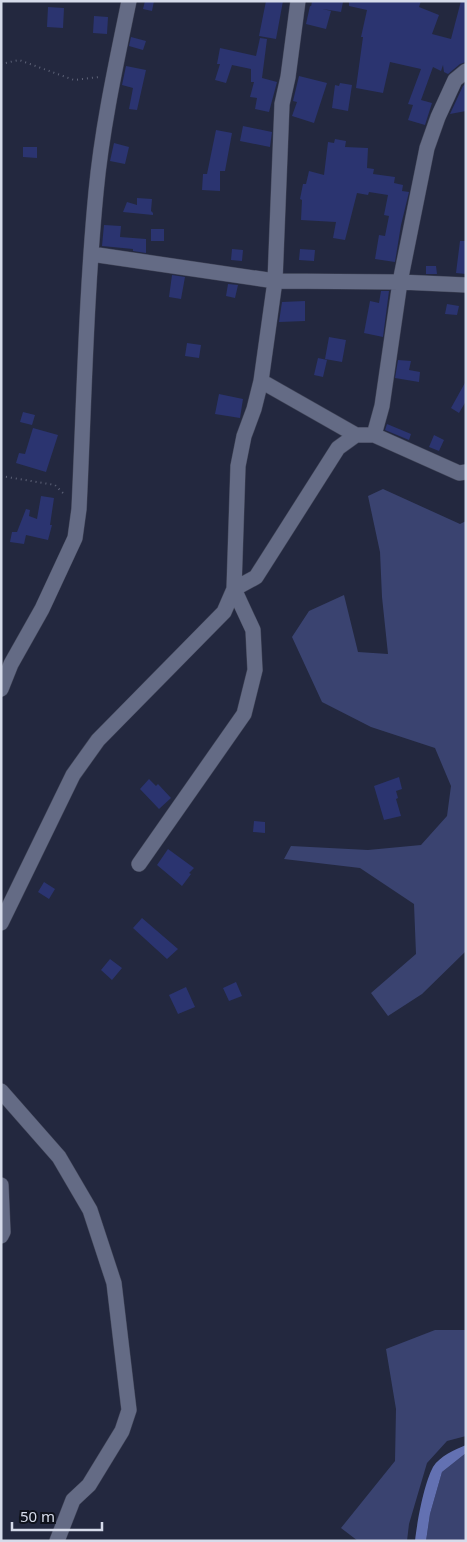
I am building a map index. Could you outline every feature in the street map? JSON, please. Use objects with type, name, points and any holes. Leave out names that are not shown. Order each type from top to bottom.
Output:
[{"type":"street","points":[[1,689],[11,664],[42,609],[75,538],[79,510],[91,254],[96,190],[113,79],[129,1]]},
{"type":"street","points":[[1,923],[73,775],[98,740],[224,612],[234,589],[238,466],[244,436],[254,409],[261,380],[275,281],[282,104],[288,77],[298,1]]},
{"type":"street","points":[[374,435],[382,406],[400,282],[427,148],[438,117],[455,80],[466,71]]},
{"type":"street","points":[[91,254],[275,281],[400,282],[466,285]]},
{"type":"street","points":[[261,380],[356,435],[374,435],[459,472],[466,472]]},
{"type":"street","points":[[234,589],[256,577],[338,448],[356,435]]},
{"type":"street","points":[[139,864],[244,714],[256,670],[253,630],[234,589]]},
{"type":"street","points":[[1,1092],[59,1157],[90,1210],[114,1284],[129,1410],[122,1431],[89,1485],[73,1500],[57,1541]]},
{"type":"street","points":[[1,1185],[3,1232],[1,1236]]},
{"type":"path","points":[[1,64],[19,60],[74,80],[103,76],[113,79]]},
{"type":"path","points":[[1,476],[55,485],[79,510]]},
{"type":"shaded area","points":[[383,489],[460,524],[466,521],[466,951],[422,994],[388,1016],[371,993],[416,954],[414,904],[360,868],[284,859],[291,846],[368,850],[421,845],[447,816],[451,786],[435,748],[371,727],[322,702],[292,637],[309,611],[344,595],[358,652],[388,654],[382,597],[380,552],[368,496]]},
{"type":"shaded area","points":[[435,1330],[466,1330],[466,1436],[447,1441],[427,1463],[409,1524],[407,1541],[358,1541],[341,1528],[395,1461],[396,1409],[386,1349]]},
{"type":"shaded area","points":[[466,1445],[466,1453],[442,1472],[430,1514],[426,1541],[415,1541],[424,1493],[433,1467],[452,1451]]},
{"type":"shaded area","points":[[466,1453],[466,1541],[426,1541],[430,1514],[442,1472]]},
{"type":"building","points":[[145,1],[154,1],[152,11],[143,9]]},
{"type":"building","points":[[266,1],[283,1],[276,39],[259,36]]},
{"type":"building","points":[[312,1],[343,2],[341,12],[311,7]]},
{"type":"building","points":[[349,1],[421,1],[419,7],[439,15],[432,34],[451,39],[461,1],[466,1],[466,62],[460,64],[448,74],[444,72],[443,65],[441,71],[433,67],[421,100],[432,103],[425,125],[408,120],[413,105],[408,104],[421,69],[390,62],[383,93],[356,88],[363,37],[361,37],[367,10],[349,6]]},
{"type":"building","points":[[310,6],[331,11],[326,29],[306,24]]},
{"type":"building","points":[[48,7],[64,8],[63,28],[47,27]]},
{"type":"building","points":[[94,16],[108,17],[107,34],[93,33]]},
{"type":"building","points":[[131,37],[146,41],[143,50],[129,46]]},
{"type":"building","points":[[260,38],[267,39],[262,78],[277,82],[269,112],[255,109],[257,98],[250,97],[254,82],[251,82],[251,69],[232,65],[226,83],[215,80],[220,64],[217,64],[220,48],[256,56]]},
{"type":"building","points":[[126,66],[146,70],[137,110],[129,109],[133,88],[122,85]]},
{"type":"building","points":[[299,76],[327,83],[314,123],[292,116],[297,102],[293,101]]},
{"type":"building","points":[[340,83],[352,85],[348,111],[332,108],[335,85],[339,86]]},
{"type":"building","points":[[466,83],[466,111],[450,114],[463,86]]},
{"type":"building","points":[[243,126],[272,132],[270,147],[240,141]]},
{"type":"building","points":[[216,130],[232,133],[225,171],[220,171],[220,191],[202,190],[203,174],[207,174]]},
{"type":"building","points":[[335,139],[346,141],[345,147],[368,148],[367,168],[374,169],[373,174],[395,177],[394,183],[403,185],[402,191],[409,192],[395,262],[375,259],[379,235],[385,236],[389,216],[384,215],[388,195],[369,192],[368,195],[357,193],[345,240],[333,238],[336,222],[301,220],[302,200],[300,199],[303,184],[306,184],[309,171],[324,175],[328,142],[334,143]]},
{"type":"building","points":[[114,143],[129,147],[125,164],[110,161]]},
{"type":"building","points":[[23,147],[37,147],[37,158],[23,157]]},
{"type":"building","points":[[137,198],[152,199],[151,211],[153,215],[123,212],[127,202],[137,205]]},
{"type":"building","points":[[104,225],[121,226],[120,237],[146,239],[146,253],[133,251],[133,249],[102,246]]},
{"type":"building","points":[[151,229],[164,229],[164,241],[151,241]]},
{"type":"building","points":[[460,241],[466,241],[466,274],[456,273]]},
{"type":"building","points":[[232,249],[243,250],[242,261],[231,260]]},
{"type":"building","points":[[300,249],[315,250],[314,261],[299,260]]},
{"type":"building","points":[[426,266],[436,266],[437,274],[426,274]]},
{"type":"building","points":[[172,275],[185,277],[181,299],[169,297]]},
{"type":"building","points":[[228,284],[238,285],[235,298],[226,296]]},
{"type":"building","points":[[381,291],[389,291],[383,337],[364,333],[370,301],[379,303]]},
{"type":"building","points":[[305,301],[305,321],[279,322],[282,302]]},
{"type":"building","points":[[447,304],[459,306],[457,315],[445,314]]},
{"type":"building","points":[[329,337],[346,340],[342,362],[325,359]]},
{"type":"building","points":[[187,343],[201,345],[199,358],[185,356]]},
{"type":"building","points":[[318,358],[327,360],[323,377],[314,375]]},
{"type":"building","points":[[398,360],[411,361],[409,370],[420,372],[419,382],[395,378]]},
{"type":"building","points":[[466,381],[466,401],[459,413],[451,408]]},
{"type":"building","points":[[219,394],[243,399],[240,418],[215,414]]},
{"type":"building","points":[[23,412],[35,415],[32,425],[20,422]]},
{"type":"building","points":[[387,424],[411,434],[409,440],[385,430]]},
{"type":"building","points":[[33,428],[58,435],[46,472],[16,463],[19,453],[25,454]]},
{"type":"building","points":[[434,435],[444,440],[439,451],[429,447]]},
{"type":"building","points":[[41,496],[54,498],[50,525],[52,525],[48,540],[26,535],[24,544],[10,542],[12,532],[17,532],[26,509],[30,510],[29,516],[37,519]]},
{"type":"building","points":[[399,777],[402,789],[396,791],[398,798],[396,799],[401,816],[384,820],[374,786]]},
{"type":"building","points":[[149,779],[156,786],[158,784],[171,798],[159,809],[140,789]]},
{"type":"building","points":[[254,821],[265,822],[265,833],[253,832]]},
{"type":"building","points":[[168,849],[194,868],[182,886],[157,865]]},
{"type":"building","points":[[44,882],[55,889],[49,899],[38,892]]},
{"type":"building","points":[[142,918],[178,949],[167,959],[133,928]]},
{"type":"building","points":[[110,959],[122,968],[112,980],[101,970]]},
{"type":"building","points":[[236,982],[242,996],[229,1001],[223,988]]},
{"type":"building","points":[[186,987],[195,1007],[178,1014],[169,995]]}]
